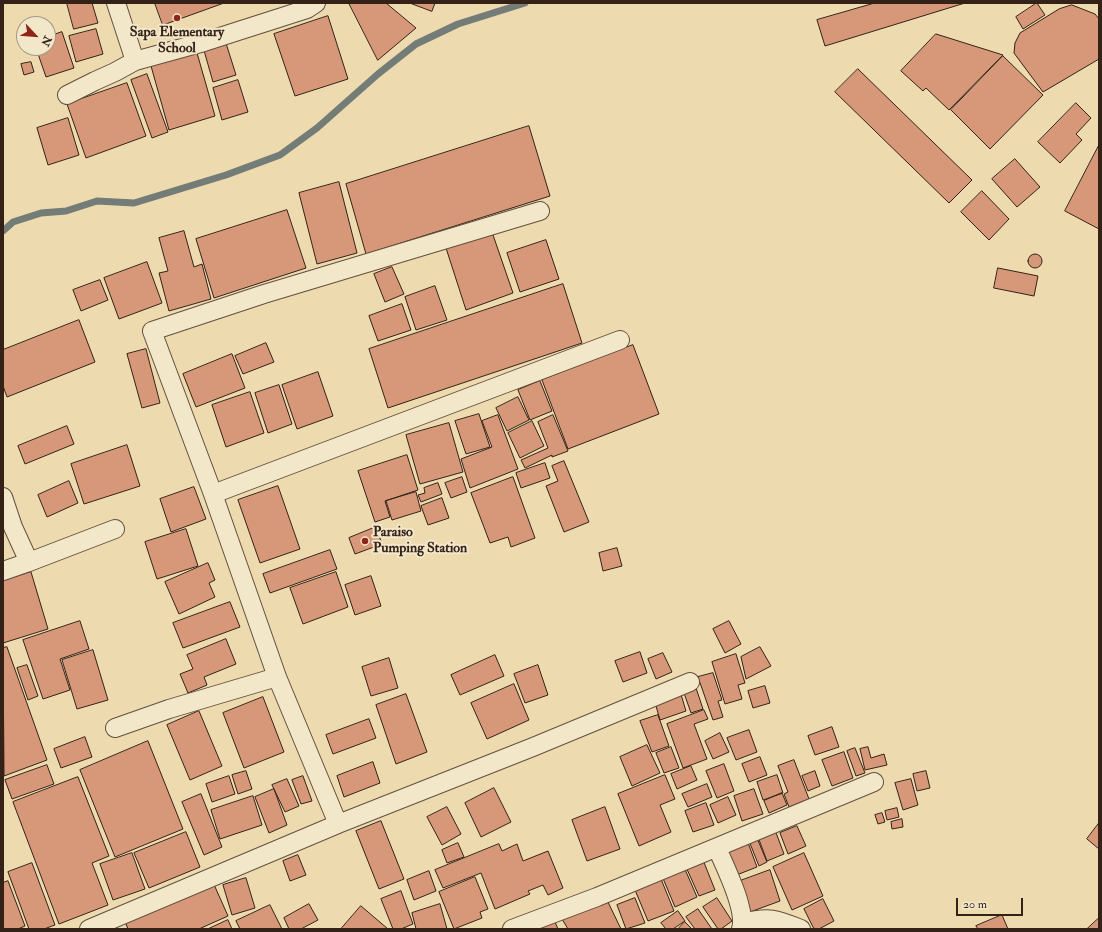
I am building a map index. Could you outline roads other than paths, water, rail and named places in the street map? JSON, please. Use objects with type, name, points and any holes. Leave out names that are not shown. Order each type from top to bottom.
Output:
[{"type":"street","points":[[116,3],[135,60]]},
{"type":"street","points":[[68,95],[115,72],[135,60],[204,42],[307,9],[316,3]]},
{"type":"street","points":[[338,824],[277,676],[213,494],[152,331],[264,294],[540,211]]},
{"type":"street","points":[[213,494],[620,340]]},
{"type":"street","points":[[3,497],[13,527],[29,562]]},
{"type":"street","points":[[3,571],[115,529]]},
{"type":"street","points":[[115,728],[169,709],[277,676]]},
{"type":"street","points":[[89,929],[338,824],[533,747],[690,682]]},
{"type":"street","points":[[512,929],[597,897],[718,848],[874,782]]},
{"type":"street","points":[[718,848],[739,903],[742,926],[761,918],[778,920],[800,929]]},
{"type":"waterway","points":[[3,231],[13,222],[41,213],[66,211],[97,201],[134,203],[226,175],[280,155],[317,128],[378,74],[416,44],[458,24],[525,3]]},
{"type":"place","name":"Sapa Elementary School","points":[[177,18]]},
{"type":"place","name":"Paraiso Pumping Station","points":[[365,541]]}]
